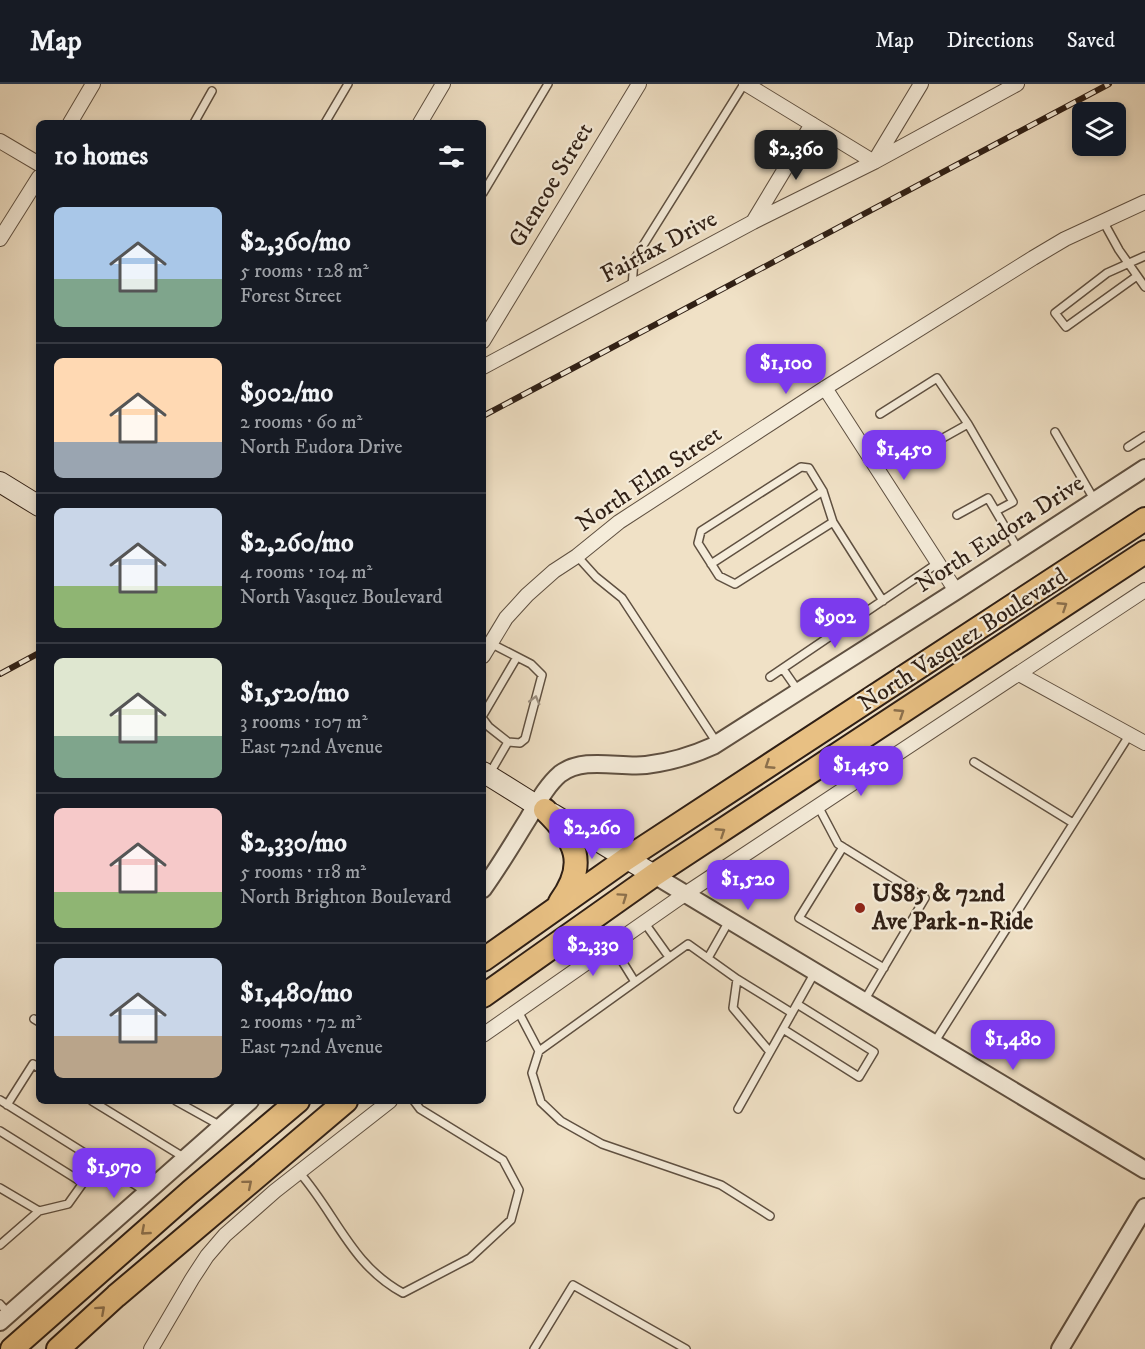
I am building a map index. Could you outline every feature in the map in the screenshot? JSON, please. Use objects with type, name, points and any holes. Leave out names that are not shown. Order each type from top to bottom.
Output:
[{"type":"highway","name":"North Vasquez Boulevard","points":[[486,958],[626,859],[1145,519]]},
{"type":"highway","name":"North Vasquez Boulevard","points":[[486,994],[654,875],[1145,552]]},
{"type":"highway","points":[[541,807],[566,832],[575,851],[577,862],[573,882],[556,908]]},
{"type":"highway","points":[[15,1349],[189,1192],[294,1104]]},
{"type":"highway","points":[[58,1349],[116,1296],[342,1104]]},
{"type":"main road","points":[[0,482],[36,504]]},
{"type":"main road","points":[[486,774],[654,875]]},
{"type":"street","points":[[72,119],[93,84]]},
{"type":"street","points":[[422,120],[443,84]]},
{"type":"street","name":"Glencoe Street","points":[[486,336],[639,84]]},
{"type":"street","points":[[745,84],[874,162],[921,84]]},
{"type":"street","name":"Fairfax Drive","points":[[486,362],[753,222],[874,162],[1017,84]]},
{"type":"street","points":[[753,222],[812,124]]},
{"type":"street","points":[[0,141],[36,162]]},
{"type":"street","points":[[0,239],[36,182]]},
{"type":"street","name":"North Elm Street","points":[[486,650],[506,618],[528,595],[554,570],[577,556],[619,522],[825,388],[1033,258],[1103,220],[1145,202]]},
{"type":"street","points":[[825,388],[956,591]]},
{"type":"street","name":"North Eudora Drive","points":[[486,885],[541,807],[552,782],[568,770],[590,765],[644,765],[670,761],[717,744],[1145,468]]},
{"type":"street","points":[[486,1033],[685,894],[1145,590]]},
{"type":"street","points":[[1019,674],[1145,743]]},
{"type":"street","points":[[654,875],[1145,1170]]},
{"type":"street","points":[[3,1313],[147,1193],[247,1104]]},
{"type":"street","points":[[151,1349],[207,1256],[225,1235],[299,1172],[386,1104]]},
{"type":"street","points":[[1060,1349],[1145,1207]]},
{"type":"lane","points":[[327,120],[348,84]]},
{"type":"lane","points":[[486,188],[548,84]]},
{"type":"lane","points":[[632,287],[634,260],[745,84]]},
{"type":"lane","points":[[196,120],[212,91]]},
{"type":"lane","points":[[1103,220],[1127,262],[1145,287]]},
{"type":"lane","points":[[1137,276],[1066,327],[1055,312],[1107,273],[1127,262],[1145,256]]},
{"type":"lane","points":[[880,414],[937,378],[968,424],[1013,502],[996,512]]},
{"type":"lane","points":[[909,457],[968,424]]},
{"type":"lane","points":[[1055,432],[1095,501]]},
{"type":"lane","points":[[1128,447],[1145,436]]},
{"type":"lane","points":[[833,522],[735,584],[719,576],[698,543],[701,531],[801,467],[809,468],[823,490],[833,522],[883,601]]},
{"type":"lane","points":[[711,564],[823,490]]},
{"type":"lane","points":[[957,515],[988,498],[1019,551]]},
{"type":"lane","points":[[577,556],[596,577],[622,598],[717,744]]},
{"type":"lane","points":[[770,677],[938,563]]},
{"type":"lane","points":[[486,722],[508,742],[520,743],[525,739],[542,675],[531,664],[490,643]]},
{"type":"lane","points":[[486,712],[517,657]]},
{"type":"lane","points":[[783,669],[799,692]]},
{"type":"lane","points":[[934,1043],[1130,734]]},
{"type":"lane","points":[[486,774],[508,742]]},
{"type":"lane","points":[[974,762],[1073,823]]},
{"type":"lane","points":[[818,806],[838,844],[925,898],[864,1001]]},
{"type":"lane","points":[[843,847],[799,918],[884,968]]},
{"type":"lane","points":[[708,958],[730,921]]},
{"type":"lane","points":[[644,922],[669,957]]},
{"type":"lane","points":[[770,1216],[721,1185],[602,1144],[561,1121],[541,1102],[532,1073],[539,1051],[688,944],[737,979],[792,1013]]},
{"type":"lane","points":[[612,945],[635,982]]},
{"type":"lane","points":[[738,1109],[815,972]]},
{"type":"lane","points":[[737,979],[733,1008],[770,1052]]},
{"type":"lane","points":[[783,1029],[859,1077],[874,1052],[797,1004]]},
{"type":"lane","points":[[518,1011],[539,1051]]},
{"type":"lane","points":[[7,1105],[33,1064],[36,1066]]},
{"type":"lane","points":[[0,1100],[147,1193]]},
{"type":"lane","points":[[97,1104],[185,1158]]},
{"type":"lane","points":[[181,1104],[221,1126]]},
{"type":"lane","points":[[299,1172],[311,1186],[349,1245],[385,1283],[403,1293],[470,1258],[511,1220],[519,1190],[503,1160],[420,1109],[416,1104]]},
{"type":"lane","points":[[0,1131],[83,1183],[68,1204],[39,1211],[0,1245]]},
{"type":"lane","points":[[0,1188],[39,1211]]},
{"type":"lane","points":[[534,1349],[573,1285],[686,1349]]},
{"type":"railway","points":[[486,414],[1109,84]]},
{"type":"railway","points":[[0,674],[36,655]]},
{"type":"place","name":"US85 & 72nd Ave Park-n-Ride","points":[[860,908]]}]
